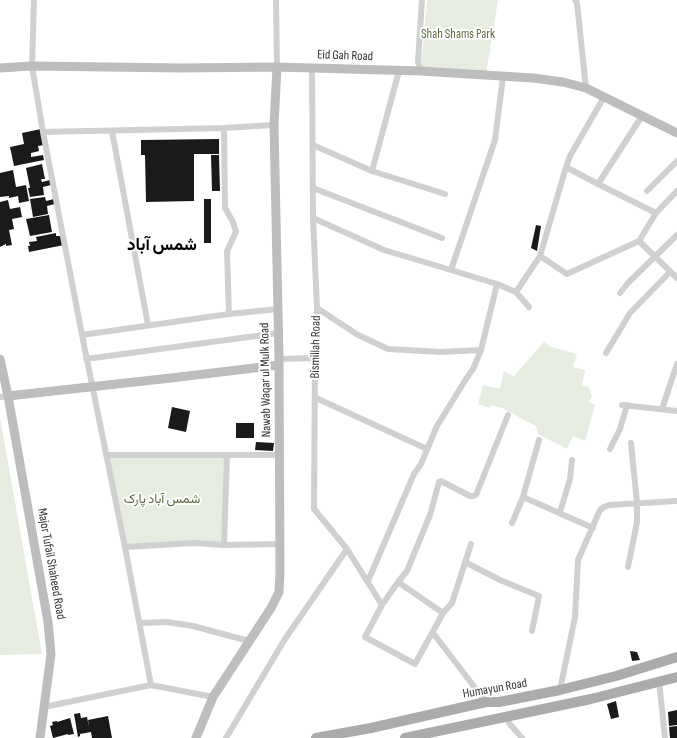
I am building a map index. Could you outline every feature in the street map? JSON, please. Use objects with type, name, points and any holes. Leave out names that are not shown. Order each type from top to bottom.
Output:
[{"type":"main road","name":"Humayun Road","points":[[316,738],[372,728],[486,702],[499,702],[560,690],[616,676],[677,657]]},
{"type":"main road","points":[[405,738],[591,699],[677,677]]},
{"type":"street","points":[[34,0],[32,66],[43,132],[86,359],[125,547],[151,685]]},
{"type":"street","name":"Nawab Waqar ul Mulk Road","points":[[196,738],[213,697],[271,608],[279,592],[279,362],[274,125],[277,67],[276,0]]},
{"type":"street","points":[[421,71],[418,62],[422,0]]},
{"type":"street","points":[[575,0],[577,3],[586,88]]},
{"type":"street","name":"Eid Gah Road","points":[[0,68],[32,66],[181,68],[277,67],[421,71],[533,78],[563,82],[586,88],[677,133]]},
{"type":"street","name":"Bismillah Road","points":[[312,68],[313,218],[317,308],[315,358],[316,398],[314,510],[347,549],[382,605]]},
{"type":"street","points":[[372,171],[399,71]]},
{"type":"street","points":[[451,270],[494,140],[503,77]]},
{"type":"street","points":[[516,292],[540,256],[570,156],[604,97]]},
{"type":"street","points":[[598,184],[642,116]]},
{"type":"street","points":[[43,132],[224,128],[274,125]]},
{"type":"street","points":[[224,128],[225,208],[233,222],[236,232],[227,251],[229,314]]},
{"type":"street","points":[[112,131],[148,325]]},
{"type":"street","points":[[313,145],[372,171],[445,194]]},
{"type":"street","points":[[647,191],[677,160]]},
{"type":"street","points":[[566,168],[656,213]]},
{"type":"street","points":[[313,188],[442,238]]},
{"type":"street","points":[[540,256],[567,274],[639,241],[656,213],[677,190]]},
{"type":"street","points":[[313,218],[384,250],[498,284],[516,292],[530,307]]},
{"type":"street","points":[[620,292],[677,235]]},
{"type":"street","points":[[639,241],[677,278]]},
{"type":"street","points":[[606,353],[630,314],[670,272]]},
{"type":"street","points":[[368,581],[414,474],[421,464],[437,426],[473,369],[481,350],[498,284]]},
{"type":"street","points":[[317,308],[358,335],[388,349],[441,352],[481,350]]},
{"type":"street","points":[[82,335],[229,314],[278,309]]},
{"type":"street","points":[[86,359],[278,333]]},
{"type":"street","points":[[4,396],[92,387],[315,358]]},
{"type":"street","name":"Major Tufail Shaheed Road","points":[[0,359],[4,396],[48,622],[51,654],[40,738]]},
{"type":"street","points":[[662,409],[677,364]]},
{"type":"street","points":[[316,398],[427,448]]},
{"type":"street","points":[[610,449],[620,429],[624,405],[677,411]]},
{"type":"street","points":[[471,544],[452,603],[443,613],[415,664],[365,637],[382,605],[407,571],[430,515],[439,482],[442,481],[470,496],[476,495],[508,415]]},
{"type":"street","points":[[512,523],[524,497],[539,440]]},
{"type":"street","points":[[628,567],[637,522],[637,503],[631,442]]},
{"type":"street","points":[[106,454],[279,455]]},
{"type":"street","points":[[224,545],[227,455]]},
{"type":"street","points":[[560,512],[570,479],[572,460]]},
{"type":"street","points":[[524,497],[593,528]]},
{"type":"street","points":[[560,690],[575,617],[578,560],[600,510],[608,505],[677,501]]},
{"type":"street","points":[[125,547],[194,543],[224,545],[280,544]]},
{"type":"street","points":[[226,738],[285,639],[347,549]]},
{"type":"street","points":[[465,562],[500,580],[539,596],[532,631]]},
{"type":"street","points":[[398,582],[443,613]]},
{"type":"street","points":[[140,623],[167,622],[193,626],[249,641]]},
{"type":"street","points":[[433,633],[486,702]]},
{"type":"street","points":[[659,681],[665,738]]},
{"type":"street","points":[[44,707],[151,685],[213,697]]},
{"type":"street","points":[[509,723],[522,738]]},
{"type":"green space","name":"Shah Shams Park","points":[[427,0],[498,0],[486,73],[421,70]]},
{"type":"green space","points":[[544,342],[551,347],[577,354],[573,367],[585,370],[582,385],[589,387],[592,396],[589,402],[595,405],[585,441],[573,436],[567,449],[538,434],[536,426],[502,408],[490,405],[490,408],[478,404],[483,385],[500,389],[504,371],[514,376]]},
{"type":"green space","points":[[0,418],[42,654],[0,655]]},
{"type":"green space","name":"شمس آباد پارک","points":[[108,456],[225,457],[221,542],[126,545]]},
{"type":"building","points":[[41,129],[44,145],[38,146],[39,151],[31,153],[31,157],[43,155],[44,160],[14,166],[10,147],[24,144],[22,133]]},
{"type":"building","points":[[219,139],[219,154],[194,154],[194,201],[146,202],[145,155],[141,155],[141,140]]},
{"type":"building","points":[[211,155],[219,155],[220,191],[212,191]]},
{"type":"building","points":[[42,164],[45,179],[41,179],[42,182],[50,180],[51,185],[43,187],[44,195],[30,197],[28,188],[30,188],[26,168]]},
{"type":"building","points":[[13,170],[16,187],[26,185],[29,201],[19,203],[18,196],[9,198],[9,196],[0,197],[0,173]]},
{"type":"building","points":[[45,197],[46,201],[54,199],[55,204],[47,206],[48,214],[33,217],[30,199]]},
{"type":"building","points":[[204,199],[211,199],[211,243],[204,243]]},
{"type":"building","points":[[8,200],[10,209],[20,207],[22,217],[12,219],[14,229],[9,230],[12,245],[6,246],[6,244],[0,247],[0,202]]},
{"type":"building","points":[[49,215],[52,232],[30,236],[26,219]]},
{"type":"building","points":[[536,225],[541,226],[537,251],[531,248]]},
{"type":"building","points":[[56,233],[56,236],[62,236],[64,245],[29,252],[29,242],[37,241],[36,237]]},
{"type":"building","points":[[172,407],[190,411],[186,432],[168,428]]},
{"type":"building","points":[[236,423],[254,423],[254,438],[236,438]]},
{"type":"building","points":[[256,442],[274,443],[273,451],[255,450]]},
{"type":"building","points":[[630,651],[637,652],[640,660],[632,661]]},
{"type":"building","points":[[616,701],[619,717],[611,719],[607,704]]},
{"type":"building","points":[[677,710],[677,725],[669,726],[668,712]]},
{"type":"building","points":[[80,713],[81,718],[87,717],[89,727],[88,720],[108,716],[112,738],[92,738],[91,732],[80,734],[78,737],[74,714]]},
{"type":"building","points":[[70,718],[74,734],[53,738],[50,726],[53,725],[52,722]]},
{"type":"building","points":[[677,726],[677,738],[670,738],[669,727]]},
{"type":"district","name":"شمس آباد","points":[[162,246]]}]
